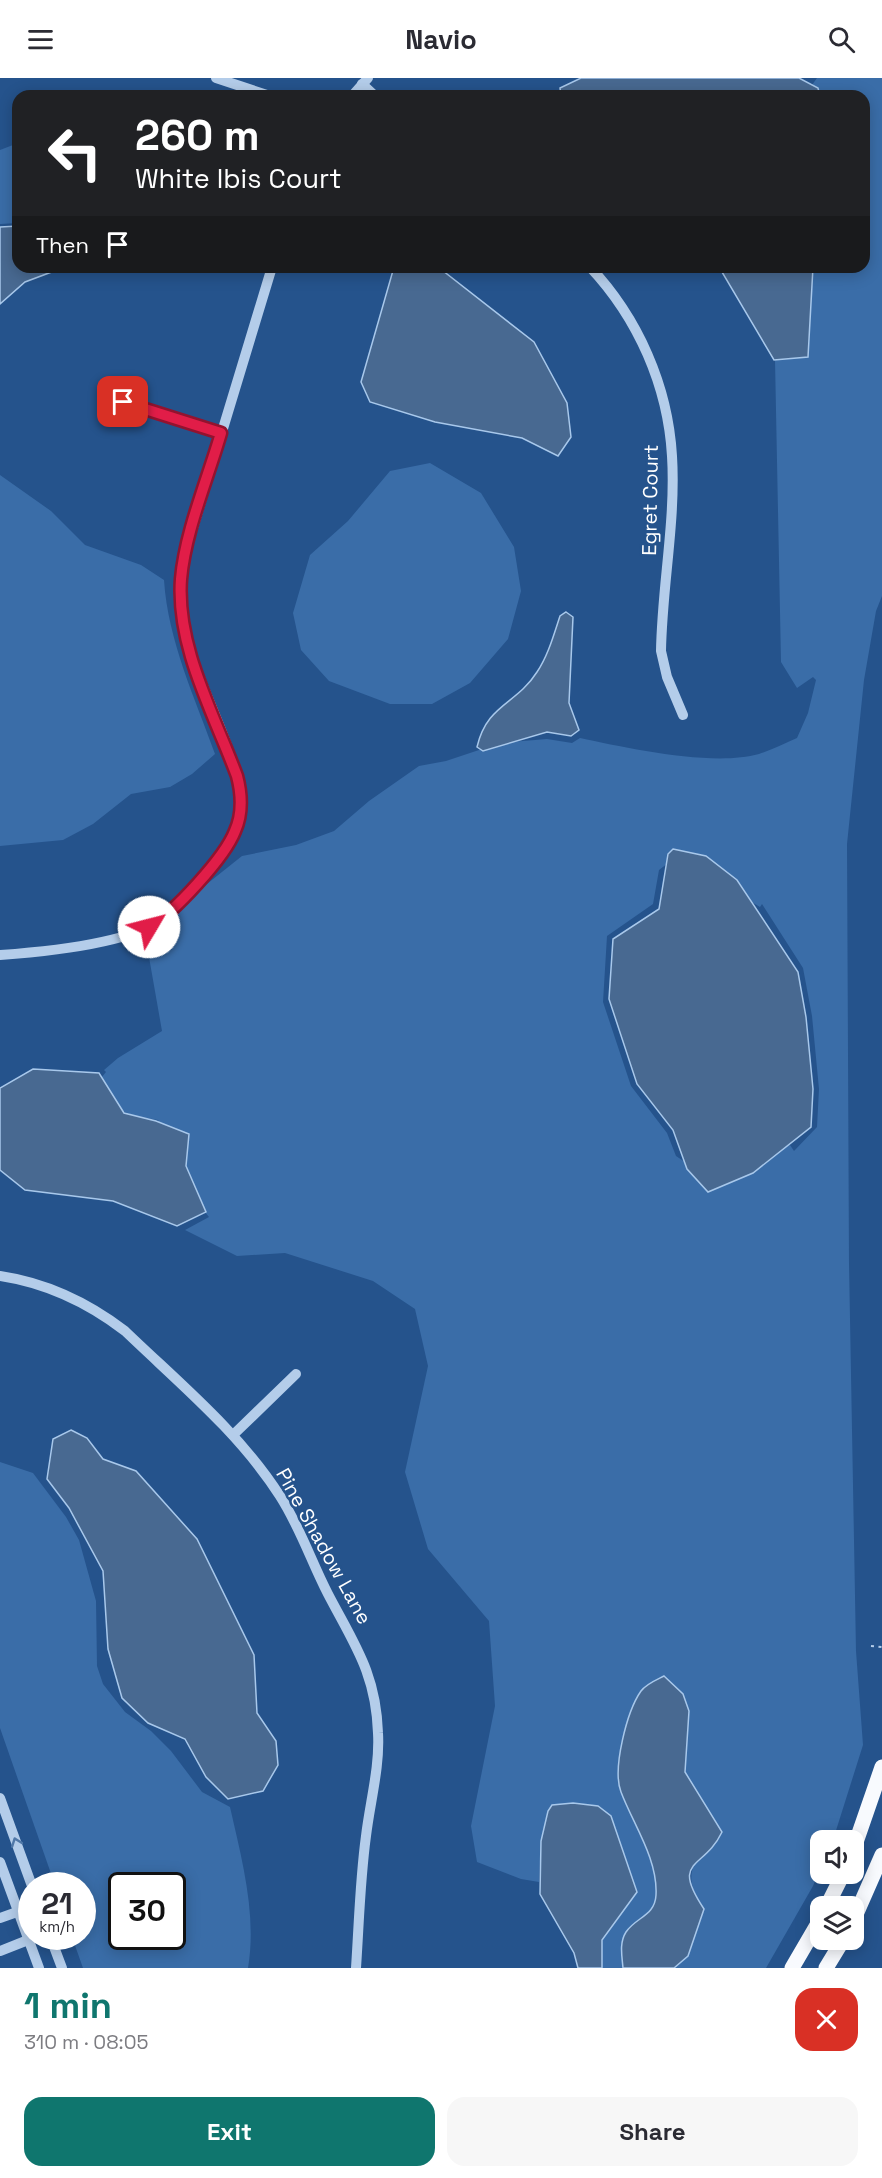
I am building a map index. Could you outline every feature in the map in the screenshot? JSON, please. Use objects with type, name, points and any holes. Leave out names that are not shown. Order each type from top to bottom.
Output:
[{"type":"main road","points":[[860,1830],[882,1767]]},
{"type":"main road","points":[[864,1896],[882,1855]]},
{"type":"main road","points":[[792,1968],[810,1937]]},
{"type":"main road","points":[[826,1968],[837,1950]]},
{"type":"street","points":[[216,78],[252,90]]},
{"type":"street","points":[[0,955],[87,944],[149,927],[162,919],[189,892],[221,854],[235,832],[241,809],[240,788],[188,647],[181,595],[182,571],[188,544],[270,273]]},
{"type":"street","name":"Egret Court","points":[[594,273],[644,343],[658,382],[668,424],[672,474],[661,651],[667,677],[683,715]]},
{"type":"street","points":[[104,396],[221,433]]},
{"type":"street","name":"Pine Shadow Lane","points":[[0,1276],[47,1287],[83,1302],[105,1316],[233,1435],[269,1478],[291,1513],[327,1591],[358,1645],[371,1682],[377,1717],[378,1752],[365,1838],[356,1968]]},
{"type":"street","points":[[233,1435],[296,1374]]},
{"type":"street","points":[[0,1798],[27,1872]]},
{"type":"street","points":[[0,1862],[17,1912],[0,1918]]},
{"type":"street","points":[[0,1951],[18,1943]]},
{"type":"street","points":[[34,1950],[39,1968]]},
{"type":"street","points":[[55,1950],[62,1968]]},
{"type":"path","points":[[871,1646],[882,1647]]},
{"type":"shaded area","points":[[581,78],[799,78],[818,90],[560,90],[560,88]]},
{"type":"shaded area","points":[[817,78],[882,78],[882,596],[876,611],[864,680],[847,844],[849,1263],[856,1651],[863,1745],[836,1830],[810,1830],[810,1884],[814,1884],[766,1968],[669,1968],[702,1906],[692,1883],[694,1865],[720,1829],[696,1790],[683,1779],[664,1676],[646,1686],[636,1700],[626,1725],[618,1769],[621,1792],[653,1868],[656,1881],[655,1902],[649,1912],[630,1927],[624,1936],[622,1941],[623,1968],[602,1968],[602,1940],[548,1811],[541,1841],[539,1882],[521,1879],[477,1862],[471,1826],[495,1706],[489,1621],[428,1549],[405,1472],[428,1366],[415,1309],[373,1281],[285,1253],[237,1256],[185,1230],[209,1217],[200,1206],[158,1120],[135,1116],[110,1106],[101,1078],[106,1072],[104,1070],[118,1058],[162,1031],[146,940],[173,911],[242,856],[296,845],[334,831],[369,801],[419,766],[446,761],[500,743],[547,739],[572,743],[580,738],[670,755],[718,758],[759,754],[797,738],[808,713],[816,680],[813,677],[797,688],[781,662],[775,360],[794,358],[808,345],[813,273],[870,273],[870,90],[818,90],[812,85]],"holes":[[[676,857],[760,907],[762,904],[803,968],[812,1016],[819,1089],[817,1127],[794,1151],[790,1145],[685,1162],[676,1156],[667,1133],[631,1086],[603,1002],[607,936],[653,904],[659,870]]]},
{"type":"shaded area","points":[[12,145],[12,223],[0,224],[0,150]]},
{"type":"shaded area","points":[[12,226],[12,273],[49,273],[25,282],[0,304],[0,227]]},
{"type":"shaded area","points":[[392,273],[446,273],[534,342],[567,403],[571,437],[558,456],[522,438],[435,422],[370,402],[361,382]]},
{"type":"shaded area","points":[[723,273],[813,273],[808,357],[774,360]]},
{"type":"shaded area","points":[[430,463],[481,493],[514,547],[521,591],[508,639],[470,683],[432,704],[390,704],[329,681],[301,650],[293,613],[310,555],[348,521],[390,471]]},
{"type":"shaded area","points":[[0,475],[51,511],[85,545],[141,565],[164,580],[177,647],[215,754],[192,774],[170,787],[131,794],[93,824],[63,840],[0,846]]},
{"type":"shaded area","points":[[566,612],[573,617],[569,703],[579,730],[571,736],[547,732],[483,751],[477,747],[488,722],[529,683],[537,672],[548,652],[560,616]]},
{"type":"shaded area","points":[[673,849],[706,856],[737,880],[798,972],[806,1017],[813,1089],[811,1127],[753,1173],[708,1192],[687,1169],[673,1130],[637,1084],[609,999],[613,939],[659,909],[668,854]]},
{"type":"shaded area","points":[[33,1069],[99,1073],[124,1113],[156,1121],[189,1134],[186,1166],[206,1212],[177,1226],[113,1201],[25,1190],[0,1170],[0,1088]]},
{"type":"shaded area","points":[[71,1430],[87,1438],[103,1459],[136,1471],[197,1539],[254,1655],[257,1713],[276,1741],[278,1765],[263,1791],[228,1799],[206,1777],[185,1739],[148,1723],[122,1698],[108,1649],[103,1571],[69,1508],[47,1479],[53,1439]]},
{"type":"shaded area","points":[[0,1462],[33,1473],[66,1517],[79,1540],[96,1601],[97,1666],[103,1684],[125,1712],[151,1731],[171,1751],[202,1792],[230,1807],[247,1888],[251,1928],[248,1968],[83,1968],[77,1950],[96,1950],[96,1872],[50,1872],[0,1728]]},
{"type":"shaded area","points":[[664,1676],[683,1694],[689,1711],[685,1772],[722,1832],[715,1844],[690,1872],[694,1893],[704,1909],[688,1956],[674,1968],[623,1968],[622,1941],[630,1927],[652,1908],[655,1902],[656,1882],[644,1842],[621,1792],[618,1769],[622,1740],[641,1691],[651,1682]]},
{"type":"shaded area","points":[[573,1803],[598,1806],[611,1816],[637,1892],[602,1940],[602,1968],[578,1968],[574,1953],[540,1894],[541,1841],[548,1811],[552,1805]]},
{"type":"route","points":[[123,402],[221,433],[183,562],[182,608],[188,647],[237,776],[241,797],[239,820],[229,843],[170,912],[149,927]]}]
